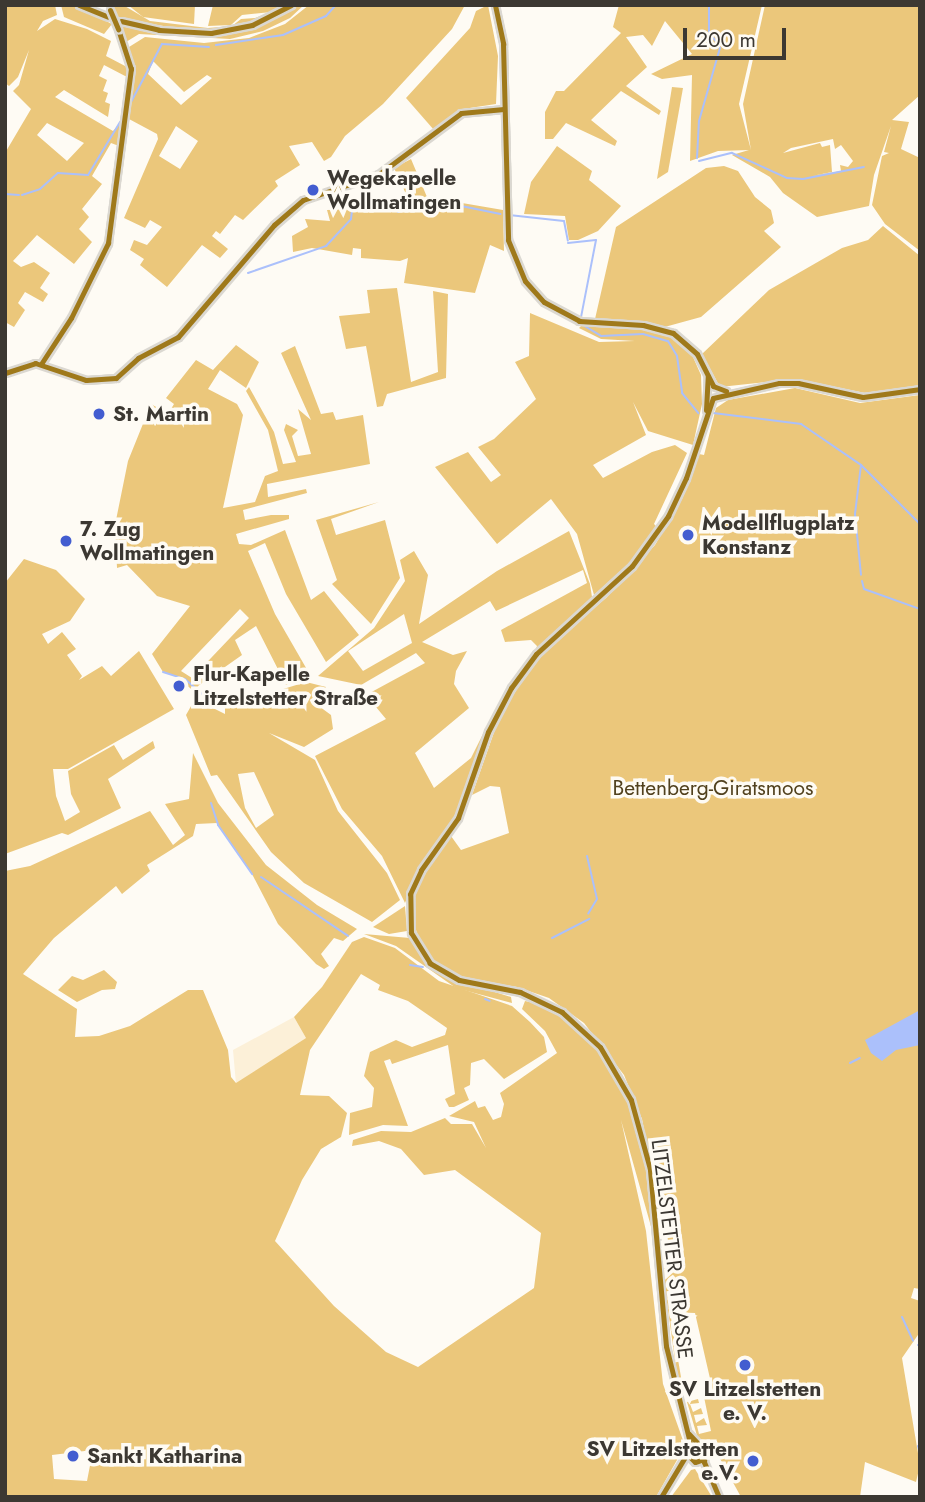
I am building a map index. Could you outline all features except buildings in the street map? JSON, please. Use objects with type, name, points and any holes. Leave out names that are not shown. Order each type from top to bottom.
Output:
[{"type":"main road","points":[[79,5],[108,18]]},
{"type":"main road","points":[[121,21],[167,30],[219,32],[266,20],[291,5]]},
{"type":"main road","points":[[495,5],[503,44],[508,240],[525,281],[544,302],[579,321],[643,325],[673,333],[691,346],[713,391],[706,414]]},
{"type":"main road","points":[[40,364],[71,318],[108,243],[131,69],[109,7]]},
{"type":"main road","points":[[5,373],[29,363],[40,364],[86,380],[117,377],[138,358],[178,337],[197,310],[297,204],[379,174],[461,113],[505,109]]},
{"type":"main road","points":[[706,414],[706,397],[713,391],[729,392],[798,383],[863,397],[920,389]]},
{"type":"main road","points":[[706,397],[713,391]]},
{"type":"main road","name":"LITZELSTETTER STRASSE","points":[[694,1446],[687,1432],[679,1401],[662,1321],[645,1143],[621,1079],[600,1047],[562,1012],[520,992],[450,977],[427,960],[411,933],[408,905],[414,882],[458,818],[506,696],[536,654],[621,578],[654,537],[687,478],[706,414]]},
{"type":"main road","points":[[661,1497],[679,1471],[705,1451],[694,1446]]},
{"type":"main road","points":[[694,1446],[696,1459],[719,1497]]},
{"type":"shaded area","points":[[294,1017],[306,1038],[236,1084],[233,1050]]},
{"type":"green space","points":[[5,5],[55,5],[57,15],[43,21],[37,31],[55,19],[87,29],[111,41],[106,56],[127,67],[127,77],[104,65],[99,76],[107,80],[103,91],[108,93],[105,102],[110,104],[108,117],[64,90],[55,97],[113,131],[121,123],[119,146],[111,143],[92,176],[102,184],[82,209],[89,217],[79,229],[92,242],[74,264],[37,235],[13,261],[21,267],[34,262],[50,273],[40,288],[48,294],[43,302],[25,292],[18,303],[25,310],[14,327],[5,322],[5,153],[31,109],[13,91],[19,85],[29,50],[18,77],[9,86],[5,83]],"holes":[[[47,123],[84,143],[67,161],[37,135]]]},
{"type":"green space","points":[[61,5],[73,5],[112,24],[104,34],[64,17]]},
{"type":"green space","points":[[112,5],[123,5],[150,21],[208,28],[232,26],[241,19],[255,18],[271,12],[242,15],[231,25],[208,26],[213,5],[282,5],[272,12],[289,5],[260,21],[225,30],[189,30],[119,19]]},
{"type":"green space","points":[[128,5],[195,5],[194,24],[143,17]]},
{"type":"green space","points":[[296,5],[304,5],[290,18],[263,31],[230,39],[139,34],[126,42],[120,24],[172,34],[228,33],[261,26]]},
{"type":"green space","points":[[309,5],[465,5],[452,29],[383,104],[345,136],[331,157],[324,161],[312,142],[289,146],[300,165],[275,181],[278,186],[243,220],[235,215],[220,234],[216,231],[212,236],[228,249],[220,258],[202,245],[167,287],[140,265],[144,259],[130,250],[134,240],[147,245],[162,227],[150,220],[145,228],[124,218],[158,139],[157,134],[129,119],[134,74],[129,47],[145,37],[204,43],[249,38],[285,24]],"holes":[[[153,61],[184,92],[207,75],[212,78],[181,105],[148,74]],[[176,126],[198,141],[180,169],[159,156]]]},
{"type":"green space","points":[[488,5],[498,56],[496,104],[463,109],[434,130],[406,98],[470,28],[476,11]]},
{"type":"green space","points":[[619,5],[762,5],[739,104],[751,150],[743,104],[765,5],[920,5],[920,95],[892,120],[909,122],[901,149],[920,158],[920,251],[885,224],[872,205],[882,156],[889,153],[884,152],[891,126],[874,175],[869,206],[817,217],[783,193],[770,177],[732,155],[749,150],[718,151],[690,161],[692,75],[662,79],[651,74],[692,54],[665,21],[652,46],[643,35],[626,37],[647,67],[626,86],[661,111],[659,115],[621,91],[591,120],[617,141],[615,146],[566,123],[553,139],[545,139],[545,112],[556,91],[564,91],[621,33],[613,27]],"holes":[[[833,139],[835,149],[841,145],[853,161],[848,167],[840,165],[841,171],[812,176],[832,172],[830,145],[822,147],[820,143],[783,153],[791,148]]]},
{"type":"green space","points":[[672,87],[683,88],[668,172],[657,179]]},
{"type":"green space","points":[[557,146],[592,171],[589,180],[621,206],[598,231],[578,240],[569,240],[565,216],[524,214],[531,182]]},
{"type":"green space","points":[[411,159],[427,197],[503,210],[504,251],[490,245],[475,293],[404,283],[408,258],[400,261],[361,258],[361,249],[353,248],[352,255],[312,248],[293,252],[292,236],[308,227],[305,219],[330,221],[327,210],[412,207],[394,168]]},
{"type":"green space","points":[[724,166],[738,171],[755,197],[771,210],[774,223],[764,231],[781,247],[701,317],[661,328],[645,322],[595,319],[616,227],[706,168]]},
{"type":"green space","points":[[883,226],[920,256],[920,386],[865,393],[796,379],[720,387],[702,354],[769,290],[842,248],[868,240]]},
{"type":"green space","points":[[397,288],[411,382],[438,372],[433,291],[448,294],[446,378],[387,394],[383,406],[377,407],[366,346],[346,349],[339,316],[370,313],[367,290]]},
{"type":"green space","points":[[530,313],[599,342],[635,341],[601,339],[579,328],[582,325],[644,328],[672,335],[693,357],[701,375],[702,404],[693,445],[648,431],[633,402],[646,435],[593,465],[603,478],[652,452],[675,445],[687,453],[654,524],[657,527],[633,560],[594,595],[577,534],[551,499],[497,544],[435,467],[468,452],[491,482],[501,475],[478,447],[494,439],[536,399],[515,362],[529,356]]},
{"type":"green space","points":[[236,345],[259,362],[246,388],[220,370],[208,389],[237,404],[243,415],[223,508],[255,502],[265,476],[278,471],[268,430],[246,391],[249,387],[274,432],[283,464],[296,462],[284,430],[286,424],[298,430],[292,436],[298,456],[311,454],[298,409],[311,420],[281,353],[295,346],[321,414],[333,412],[336,420],[363,415],[370,464],[267,484],[268,497],[306,489],[307,493],[243,510],[245,520],[271,515],[289,515],[289,519],[236,534],[239,544],[251,545],[285,530],[311,600],[324,591],[359,635],[326,662],[286,594],[265,543],[248,551],[275,614],[309,673],[286,685],[256,626],[235,640],[242,655],[198,686],[200,696],[175,676],[163,672],[152,654],[190,606],[157,596],[127,565],[117,568],[115,525],[128,461],[151,404],[168,414],[174,404],[166,398],[196,360],[213,370]],"holes":[[[240,609],[249,618],[192,678],[181,671]]]},
{"type":"green space","name":"Bettenberg-Giratsmoos","points":[[795,388],[860,403],[920,395],[920,1289],[914,1288],[911,1298],[920,1301],[920,1332],[902,1358],[920,1465],[916,1482],[865,1462],[860,1497],[741,1497],[718,1455],[717,1441],[698,1439],[687,1402],[698,1399],[699,1403],[690,1404],[693,1412],[701,1408],[703,1414],[694,1415],[696,1423],[704,1418],[707,1425],[697,1426],[699,1434],[711,1431],[704,1397],[714,1396],[695,1313],[670,1312],[683,1389],[679,1389],[659,1245],[657,1216],[662,1245],[668,1241],[664,1210],[660,1210],[642,1119],[624,1075],[584,1023],[549,998],[517,987],[465,979],[439,967],[419,942],[411,909],[418,883],[451,836],[461,850],[509,833],[500,787],[490,786],[472,795],[498,721],[522,680],[551,644],[606,598],[655,545],[682,499],[699,454],[704,455],[716,408],[728,400]]},
{"type":"green space","points":[[379,502],[331,519],[336,535],[385,520],[400,578],[371,624],[332,584],[337,580],[316,520]]},
{"type":"green space","points":[[569,531],[590,584],[592,597],[590,604],[535,652],[537,646],[531,640],[505,642],[501,630],[587,583],[583,570],[496,611],[490,601],[422,642],[453,655],[467,651],[456,671],[454,684],[469,708],[415,753],[434,788],[471,758],[485,730],[456,817],[420,867],[405,903],[382,856],[342,809],[315,756],[386,719],[366,695],[425,663],[416,653],[361,685],[318,676],[374,628],[405,581],[400,560],[414,551],[428,575],[419,624],[497,571]],"holes":[[[404,614],[412,643],[363,671],[348,651]]]},
{"type":"green space","points":[[24,559],[56,570],[85,599],[70,621],[42,634],[48,644],[62,632],[76,649],[67,655],[82,676],[79,680],[102,666],[111,676],[139,651],[174,709],[68,769],[53,769],[56,796],[65,821],[80,812],[71,794],[68,771],[114,745],[123,760],[153,741],[155,748],[108,779],[121,808],[68,835],[62,833],[5,854],[5,583]]},
{"type":"green space","points":[[306,682],[326,687],[312,701],[331,715],[333,729],[304,747],[269,733],[315,760],[338,811],[387,873],[400,900],[372,922],[304,883],[271,852],[217,775],[211,776],[186,715],[195,699],[225,714],[225,707]],"holes":[[[254,772],[274,815],[256,828],[245,808],[238,774]]]},
{"type":"green space","points":[[193,753],[218,803],[266,865],[317,905],[357,929],[343,941],[334,938],[321,954],[329,966],[324,969],[316,964],[278,924],[252,874],[217,823],[196,824],[193,836],[147,865],[150,871],[122,894],[116,886],[54,938],[23,974],[77,1009],[75,1037],[99,1036],[130,1026],[188,990],[203,990],[228,1050],[231,1077],[236,1083],[306,1038],[294,1017],[322,987],[352,942],[364,937],[395,948],[439,981],[512,1006],[530,1022],[544,1037],[547,1052],[504,1079],[484,1059],[471,1063],[470,1085],[464,1088],[469,1100],[454,1107],[449,1107],[445,1099],[455,1094],[448,1045],[392,1064],[390,1059],[384,1061],[408,1126],[383,1125],[349,1135],[350,1113],[372,1107],[374,1088],[364,1076],[370,1052],[396,1040],[412,1047],[445,1035],[447,1028],[408,1001],[378,990],[380,985],[361,974],[310,1050],[300,1095],[329,1096],[347,1113],[341,1137],[321,1149],[302,1180],[275,1241],[334,1306],[386,1352],[418,1367],[534,1288],[541,1233],[455,1170],[424,1175],[401,1149],[379,1141],[352,1146],[353,1140],[381,1131],[411,1132],[445,1118],[451,1124],[472,1124],[486,1148],[474,1122],[449,1116],[475,1101],[478,1108],[485,1106],[493,1120],[501,1117],[504,1104],[500,1093],[557,1053],[545,1031],[522,1009],[525,1001],[543,1005],[572,1023],[597,1049],[627,1097],[646,1169],[652,1230],[621,1120],[646,1231],[663,1384],[685,1446],[656,1497],[5,1497],[5,871],[30,866],[150,811],[173,845],[185,835],[165,804],[189,799]],"holes":[[[93,1450],[87,1481],[54,1479],[52,1455]]]},
{"type":"green space","points":[[405,906],[407,931],[389,934],[373,927]]},
{"type":"green space","points":[[364,934],[410,938],[424,961],[443,976],[511,997],[512,1003],[456,988],[396,946]]},
{"type":"green space","points":[[104,970],[117,982],[115,989],[102,990],[77,1002],[58,990],[72,976],[83,980]]},
{"type":"green space","points":[[695,1469],[712,1497],[671,1497],[691,1470]]},
{"type":"water","points":[[920,1010],[920,1045],[896,1050],[882,1061],[871,1053],[865,1040]]},
{"type":"waterway","points":[[216,45],[283,35],[326,16],[336,5]]},
{"type":"waterway","points":[[697,158],[699,121],[720,48],[709,31],[709,5]]},
{"type":"waterway","points":[[131,102],[162,44],[209,47]]},
{"type":"waterway","points":[[22,195],[40,189],[58,173],[88,175],[120,122]]},
{"type":"waterway","points":[[699,161],[732,153],[787,178],[803,179],[864,167]]},
{"type":"waterway","points":[[5,194],[19,195]]},
{"type":"waterway","points":[[398,212],[427,199],[500,214]]},
{"type":"waterway","points":[[248,273],[326,246],[351,219],[352,211],[375,208]]},
{"type":"waterway","points":[[509,215],[564,221],[568,241]]},
{"type":"waterway","points":[[568,243],[596,240],[581,317]]},
{"type":"waterway","points":[[583,325],[601,336],[643,334],[668,341],[677,356],[682,393],[698,413]]},
{"type":"waterway","points":[[713,413],[801,424],[861,465],[920,524]]},
{"type":"waterway","points":[[861,465],[855,514],[861,575]]},
{"type":"waterway","points":[[862,581],[864,589],[920,609]]},
{"type":"waterway","points":[[163,672],[185,679],[217,707]]},
{"type":"waterway","points":[[226,707],[283,693]]},
{"type":"waterway","points":[[211,803],[218,825],[252,874]]},
{"type":"waterway","points":[[587,856],[597,899],[588,914]]},
{"type":"waterway","points":[[261,877],[348,936]]},
{"type":"waterway","points":[[552,938],[589,919]]},
{"type":"waterway","points":[[410,965],[423,967]]},
{"type":"waterway","points":[[485,999],[490,1001]]},
{"type":"waterway","points":[[850,1063],[860,1058]]},
{"type":"waterway","points":[[902,1317],[913,1341]]},
{"type":"waterway","points":[[918,1446],[920,1453]]},
{"type":"place","name":"Wegekapelle Wollmatingen","points":[[313,190]]},
{"type":"place","name":"St. Martin","points":[[99,414]]},
{"type":"place","name":"Modellflugplatz Konstanz","points":[[688,535]]},
{"type":"place","name":"7. Zug Wollmatingen","points":[[66,541]]},
{"type":"place","name":"Flur-Kapelle Litzelstetter Straße","points":[[179,686]]},
{"type":"place","name":"SV Litzelstetten e. V.","points":[[745,1365]]},
{"type":"place","name":"Sankt Katharina","points":[[73,1456]]},
{"type":"place","name":"SV Litzelstetten e.V.","points":[[753,1461]]}]
